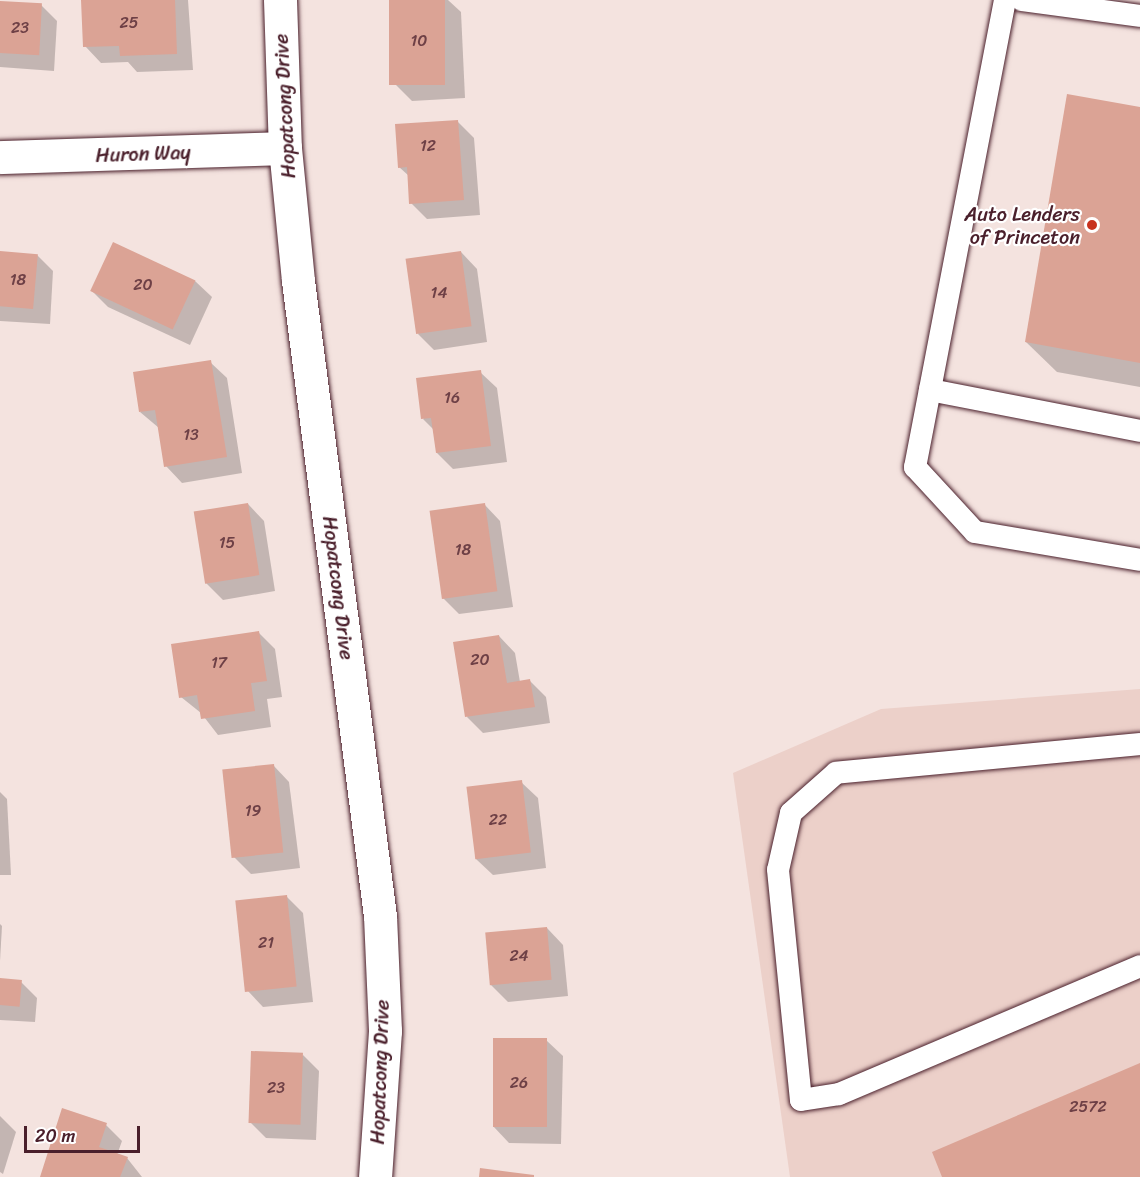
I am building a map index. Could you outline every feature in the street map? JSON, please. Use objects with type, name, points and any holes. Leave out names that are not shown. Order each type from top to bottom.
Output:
[{"type":"street","name":"Hopatcong Drive","points":[[280,0],[285,148],[298,281],[380,916],[385,1031],[375,1177]]},
{"type":"street","name":"Huron Way","points":[[0,157],[285,148]]},
{"type":"lane","points":[[1005,0],[915,467],[975,532],[1140,560]]},
{"type":"lane","points":[[1022,0],[1140,16]]},
{"type":"lane","points":[[930,390],[1140,431]]},
{"type":"lane","points":[[1140,744],[836,773],[791,813],[778,870],[801,1100],[839,1094],[1140,966]]},
{"type":"shaded area","points":[[1140,689],[1140,1177],[790,1177],[733,773],[881,709]]},
{"type":"building","points":[[81,0],[175,0],[177,54],[120,56],[119,46],[83,47]]},
{"type":"building","points":[[389,0],[445,0],[445,85],[389,85]]},
{"type":"building","points":[[0,1],[42,3],[39,55],[0,53]]},
{"type":"building","name":"Auto Lenders of Princeton","points":[[1067,94],[1140,107],[1140,363],[1025,342]]},
{"type":"building","points":[[458,120],[464,200],[409,204],[407,167],[398,168],[395,124]]},
{"type":"building","points":[[113,242],[195,280],[173,329],[90,291]]},
{"type":"building","points":[[0,251],[38,254],[33,309],[0,306]]},
{"type":"building","points":[[461,251],[472,326],[416,334],[406,259]]},
{"type":"building","points":[[211,360],[227,457],[164,467],[155,410],[139,412],[133,372]]},
{"type":"building","points":[[481,370],[491,446],[436,453],[431,418],[421,419],[416,378]]},
{"type":"building","points":[[248,503],[259,575],[205,584],[194,512]]},
{"type":"building","points":[[485,503],[497,591],[442,599],[430,511]]},
{"type":"building","points":[[259,631],[267,681],[251,683],[255,711],[201,719],[197,695],[179,698],[171,644]]},
{"type":"building","points":[[499,635],[507,683],[530,679],[535,707],[465,717],[453,642]]},
{"type":"building","points":[[274,764],[283,853],[232,858],[222,769]]},
{"type":"building","points":[[522,780],[531,852],[475,859],[466,787]]},
{"type":"building","points":[[287,895],[297,986],[245,992],[235,900]]},
{"type":"building","points":[[547,927],[552,980],[490,985],[485,932]]},
{"type":"building","points":[[0,978],[22,980],[20,1007],[0,1005]]},
{"type":"building","points":[[493,1038],[547,1038],[547,1127],[493,1127]]},
{"type":"building","points":[[251,1051],[303,1053],[300,1125],[248,1123]]},
{"type":"building","points":[[1140,1063],[1140,1177],[942,1177],[932,1152]]},
{"type":"building","points":[[62,1108],[107,1123],[99,1147],[128,1157],[120,1177],[40,1177]]},
{"type":"building","points":[[480,1168],[534,1175],[534,1177],[479,1177]]},
{"type":"place","name":"Auto Lenders of Princeton","points":[[1092,225]]}]
